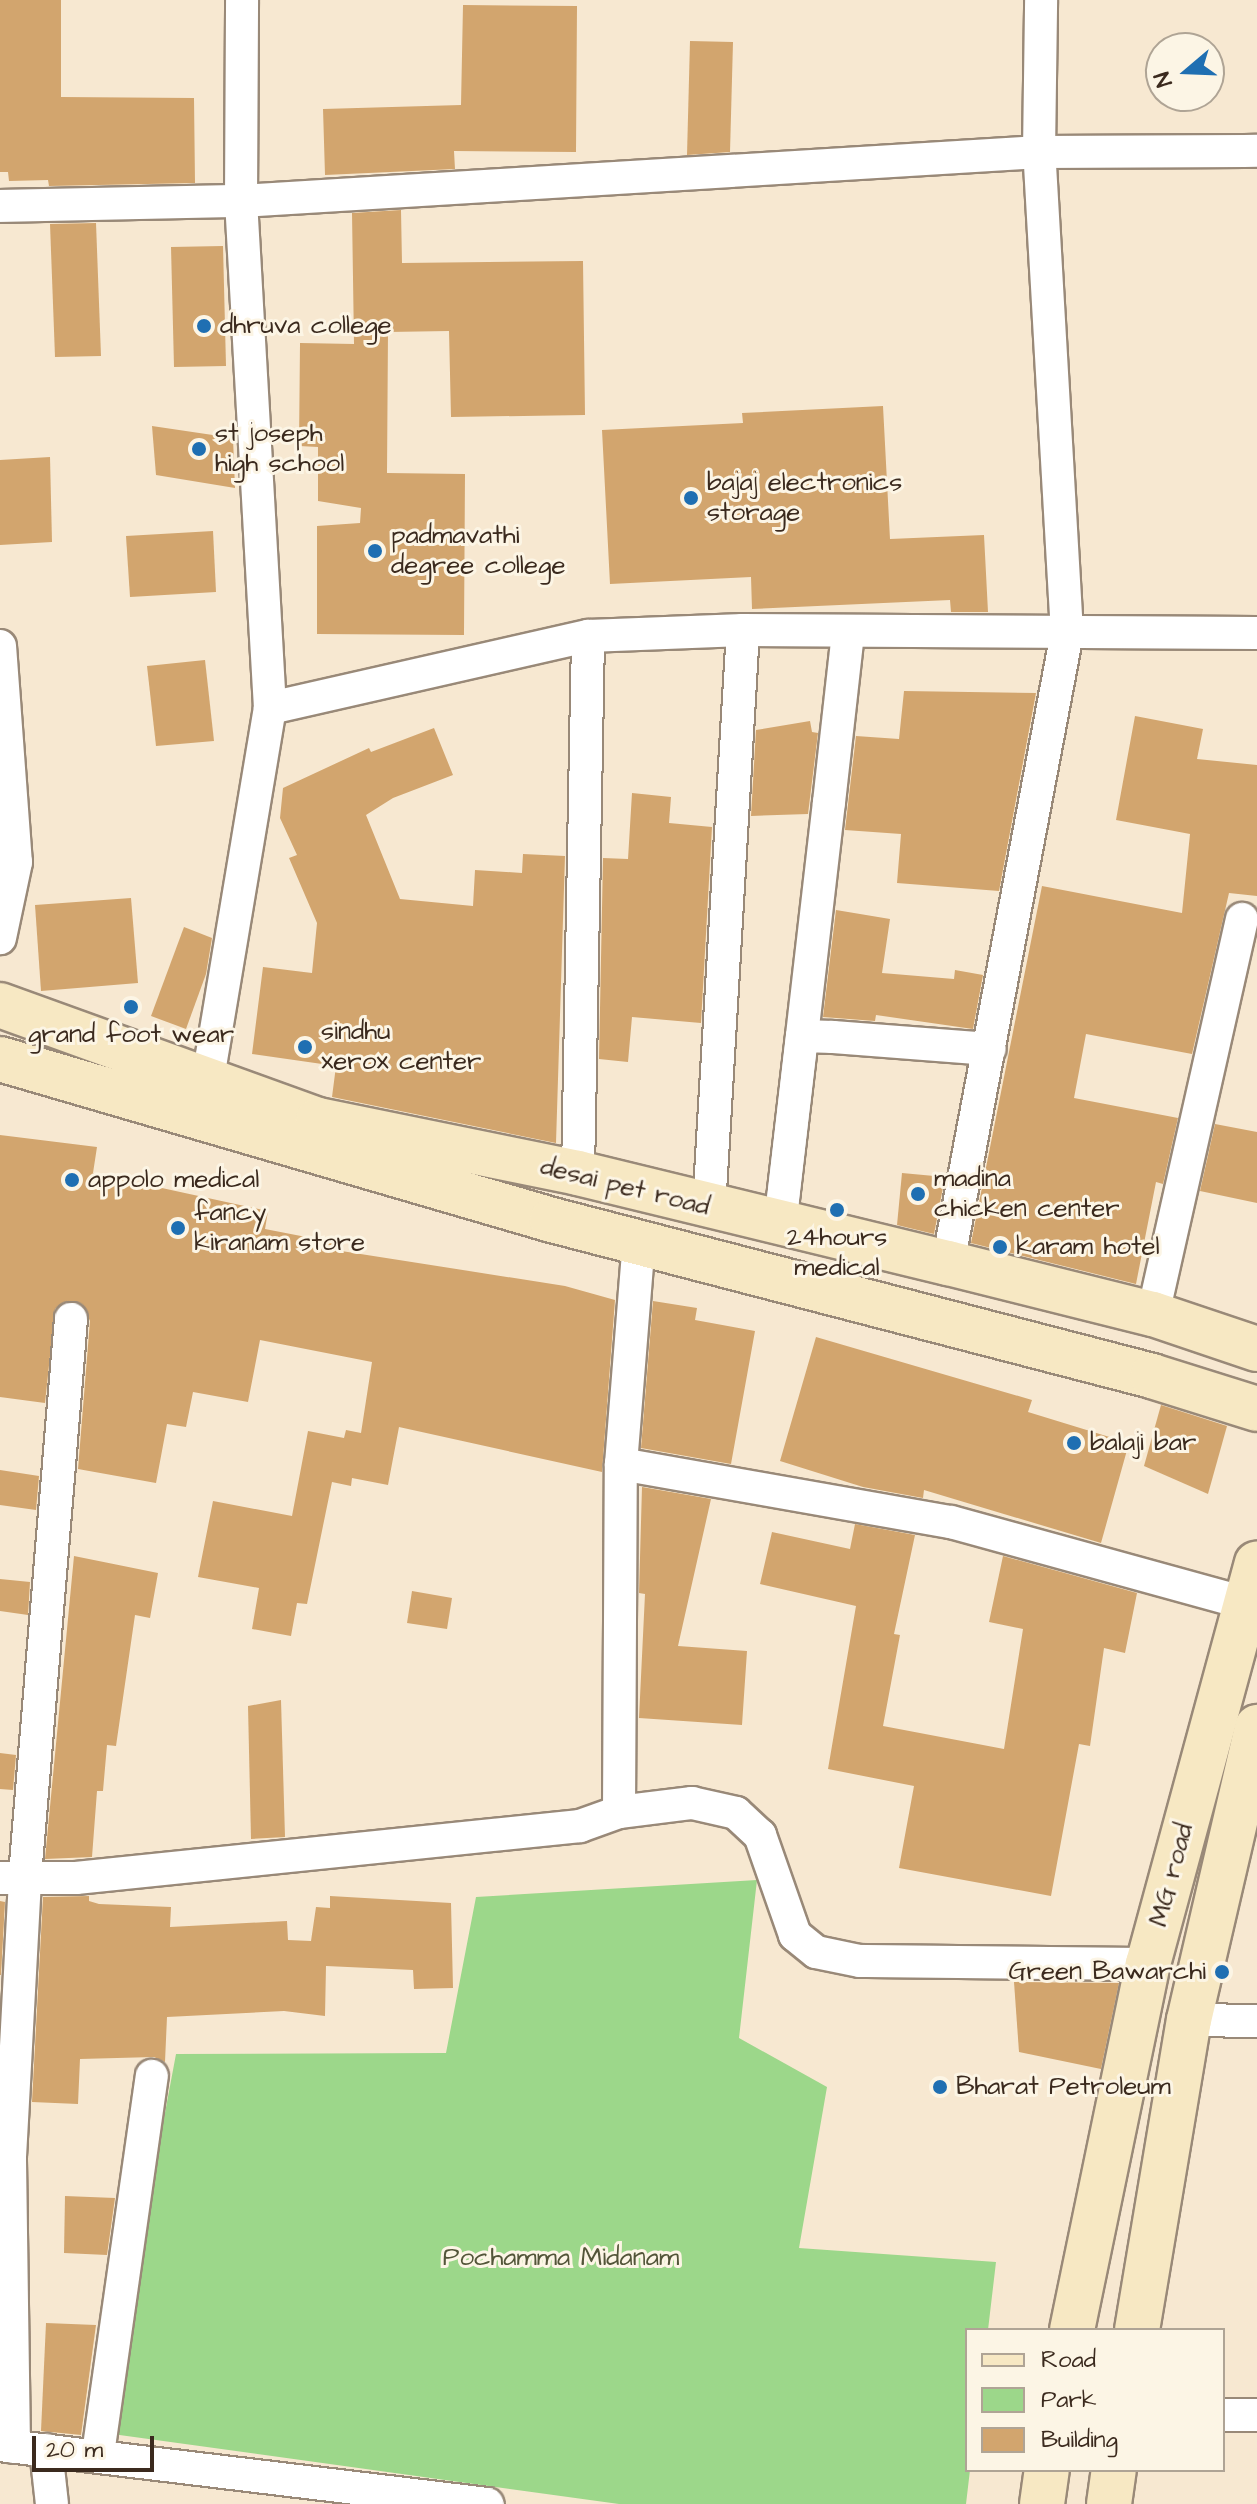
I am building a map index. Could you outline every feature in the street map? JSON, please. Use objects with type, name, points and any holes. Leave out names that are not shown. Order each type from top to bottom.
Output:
[{"type":"street","points":[[204,1100],[270,708],[241,201],[242,0]]},
{"type":"street","points":[[948,1263],[1067,633],[1039,152],[1041,0]]},
{"type":"street","points":[[0,206],[241,201],[1039,152],[1257,151]]},
{"type":"street","points":[[270,708],[588,636],[743,630],[1257,633]]},
{"type":"street","points":[[709,1208],[743,630]]},
{"type":"street","points":[[781,1216],[848,633]]},
{"type":"street","points":[[578,1173],[588,636]]},
{"type":"street","points":[[0,646],[16,862],[0,938]]},
{"type":"street","points":[[1153,1314],[1242,919]]},
{"type":"street","name":"desai pet road","points":[[0,1005],[204,1100],[639,1241],[1152,1376],[1257,1409]]},
{"type":"street","points":[[788,1154],[802,1036],[990,1049]]},
{"type":"street","name":"desai pet road","points":[[0,1059],[578,1173],[709,1208],[781,1216],[948,1263],[1153,1314],[1257,1349]]},
{"type":"street","points":[[619,1812],[621,1464],[639,1241]]},
{"type":"street","points":[[71,1319],[12,1877],[7,2446],[98,2454],[487,2504]]},
{"type":"street","points":[[621,1464],[951,1522],[1252,1584]]},
{"type":"street","name":"MG road","points":[[1072,2328],[1148,1964],[1252,1584]]},
{"type":"street","name":"MG road","points":[[1137,2328],[1189,2020],[1257,1727]]},
{"type":"street","points":[[12,1877],[76,1878],[564,1828],[619,1812],[692,1803],[736,1813],[760,1835],[795,1935],[816,1952],[860,1961],[1148,1964]]},
{"type":"street","points":[[1189,2020],[1257,2021]]},
{"type":"street","points":[[98,2454],[152,2076]]},
{"type":"street","points":[[1225,2415],[1257,2415]]},
{"type":"street","points":[[46,2450],[52,2504]]},
{"type":"street","points":[[1042,2504],[1047,2472]]},
{"type":"street","points":[[1109,2504],[1114,2472]]},
{"type":"green space","name":"Pochamma Midanam","points":[[757,1880],[739,2038],[827,2087],[799,2248],[996,2262],[988,2328],[965,2328],[965,2472],[970,2472],[966,2504],[619,2504],[105,2433],[176,2054],[446,2053],[476,1897]]},
{"type":"building","points":[[0,0],[61,0],[61,97],[194,98],[195,183],[49,186],[48,180],[9,181],[8,172],[0,172]]},
{"type":"building","points":[[463,5],[577,6],[576,152],[454,151],[455,169],[325,175],[323,109],[461,105]]},
{"type":"building","points":[[690,41],[733,42],[730,152],[687,155]]},
{"type":"building","points":[[401,210],[402,263],[583,261],[585,415],[451,417],[449,331],[388,332],[387,473],[465,474],[464,635],[317,634],[317,526],[360,523],[361,508],[318,501],[318,447],[299,446],[300,343],[354,344],[352,213]]},
{"type":"building","points":[[96,223],[101,356],[55,357],[50,224]]},
{"type":"building","points":[[223,246],[226,366],[174,367],[171,247]]},
{"type":"building","points":[[883,406],[890,539],[984,535],[988,612],[951,612],[950,600],[752,609],[751,577],[610,584],[602,430],[743,423],[742,413]]},
{"type":"building","points":[[152,426],[233,438],[235,488],[156,475]]},
{"type":"building","points":[[50,457],[52,542],[0,545],[0,460]]},
{"type":"building","points":[[213,531],[216,592],[130,597],[126,536]]},
{"type":"building","points":[[205,660],[214,741],[156,746],[147,666]]},
{"type":"building","points":[[904,691],[1036,693],[999,891],[897,883],[901,834],[845,830],[856,736],[899,739]]},
{"type":"building","points":[[1135,716],[1203,729],[1197,759],[1257,765],[1257,896],[1229,893],[1192,1054],[1086,1034],[1074,1098],[1178,1118],[1163,1184],[1156,1182],[1136,1284],[971,1243],[1042,886],[1182,913],[1190,834],[1116,820]]},
{"type":"building","points":[[810,721],[812,732],[818,733],[808,814],[751,816],[756,730]]},
{"type":"building","points":[[434,728],[453,775],[393,798],[366,815],[400,899],[473,906],[475,870],[522,873],[523,854],[565,856],[556,1143],[332,1097],[336,1066],[252,1054],[263,967],[312,973],[317,923],[289,858],[297,855],[280,818],[283,788],[369,748],[371,752]]},
{"type":"building","points":[[632,793],[671,797],[669,823],[712,827],[701,1023],[632,1017],[628,1062],[599,1059],[603,858],[628,859]]},
{"type":"building","points":[[131,898],[138,983],[41,991],[35,905]]},
{"type":"building","points":[[836,910],[890,919],[882,973],[954,979],[955,970],[983,975],[973,1029],[876,1015],[875,1021],[823,1017]]},
{"type":"building","points":[[184,927],[212,938],[206,974],[186,1029],[151,1016]]},
{"type":"building","points":[[1215,1124],[1257,1132],[1257,1203],[1200,1191]]},
{"type":"building","points":[[0,1135],[97,1147],[93,1173],[268,1211],[265,1229],[337,1243],[335,1250],[565,1286],[615,1300],[602,1472],[399,1427],[388,1485],[352,1478],[351,1486],[332,1482],[307,1604],[297,1603],[291,1636],[252,1629],[259,1588],[198,1577],[213,1501],[292,1516],[308,1431],[344,1438],[346,1430],[361,1433],[372,1362],[260,1340],[248,1402],[193,1392],[186,1427],[167,1424],[156,1483],[78,1469],[90,1321],[82,1304],[64,1302],[55,1309],[45,1403],[0,1397]]},
{"type":"building","points":[[902,1173],[945,1177],[934,1234],[897,1225]]},
{"type":"building","points":[[653,1301],[697,1308],[695,1320],[755,1331],[731,1464],[641,1448]]},
{"type":"building","points":[[816,1337],[1032,1400],[1028,1412],[1129,1443],[1101,1543],[924,1490],[923,1498],[863,1487],[780,1461]]},
{"type":"building","points":[[1161,1405],[1227,1426],[1208,1494],[1144,1466]]},
{"type":"building","points":[[0,1470],[39,1476],[36,1510],[0,1505]]},
{"type":"building","points":[[642,1487],[711,1499],[678,1646],[747,1651],[742,1725],[639,1718],[645,1594],[639,1593]]},
{"type":"building","points":[[855,1524],[915,1535],[894,1634],[900,1635],[883,1726],[1004,1749],[1023,1629],[989,1622],[1003,1556],[1137,1593],[1125,1653],[1104,1648],[1090,1746],[1079,1744],[1051,1896],[899,1868],[914,1786],[828,1769],[856,1606],[760,1584],[772,1532],[850,1549]]},
{"type":"building","points":[[74,1556],[158,1573],[150,1618],[135,1615],[116,1746],[107,1745],[103,1791],[97,1791],[92,1857],[45,1859]]},
{"type":"building","points":[[0,1579],[30,1582],[28,1615],[0,1611]]},
{"type":"building","points":[[412,1591],[452,1598],[447,1629],[407,1623]]},
{"type":"building","points":[[281,1700],[285,1837],[251,1839],[248,1706]]},
{"type":"building","points":[[0,1753],[16,1755],[13,1790],[0,1789]]},
{"type":"building","points":[[89,1896],[89,1901],[99,1904],[171,1907],[170,1927],[287,1921],[288,1940],[311,1941],[316,1907],[330,1908],[330,1896],[451,1903],[453,1988],[414,1989],[413,1970],[326,1966],[325,2016],[284,2011],[167,2017],[165,2062],[154,2057],[80,2059],[78,2104],[32,2102],[43,1897]]},
{"type":"building","points":[[0,1901],[5,1902],[1,1975],[0,1975]]},
{"type":"building","points":[[1014,1982],[1119,1983],[1101,2069],[1019,2052]]},
{"type":"building","points":[[65,2196],[115,2198],[107,2255],[64,2253]]},
{"type":"building","points":[[46,2323],[96,2325],[81,2435],[41,2431]]},
{"type":"place","name":"dhruva college","points":[[204,326]]},
{"type":"place","name":"st joseph high school","points":[[199,449]]},
{"type":"place","name":"bajaj electronics storage","points":[[691,498]]},
{"type":"place","name":"padmavathi degree college","points":[[375,551]]},
{"type":"place","name":"grand foot wear","points":[[131,1007]]},
{"type":"place","name":"sindhu xerox center","points":[[305,1047]]},
{"type":"place","name":"appolo medical","points":[[72,1180]]},
{"type":"place","name":"madina chicken center","points":[[918,1194]]},
{"type":"place","name":"24hours medical","points":[[837,1210]]},
{"type":"place","name":"fancy kiranam store","points":[[178,1228]]},
{"type":"place","name":"karam hotel","points":[[1000,1247]]},
{"type":"place","name":"balaji bar","points":[[1074,1443]]},
{"type":"place","name":"Green Bawarchi","points":[[1222,1972]]},
{"type":"place","name":"Bharat Petroleum","points":[[940,2087]]}]
